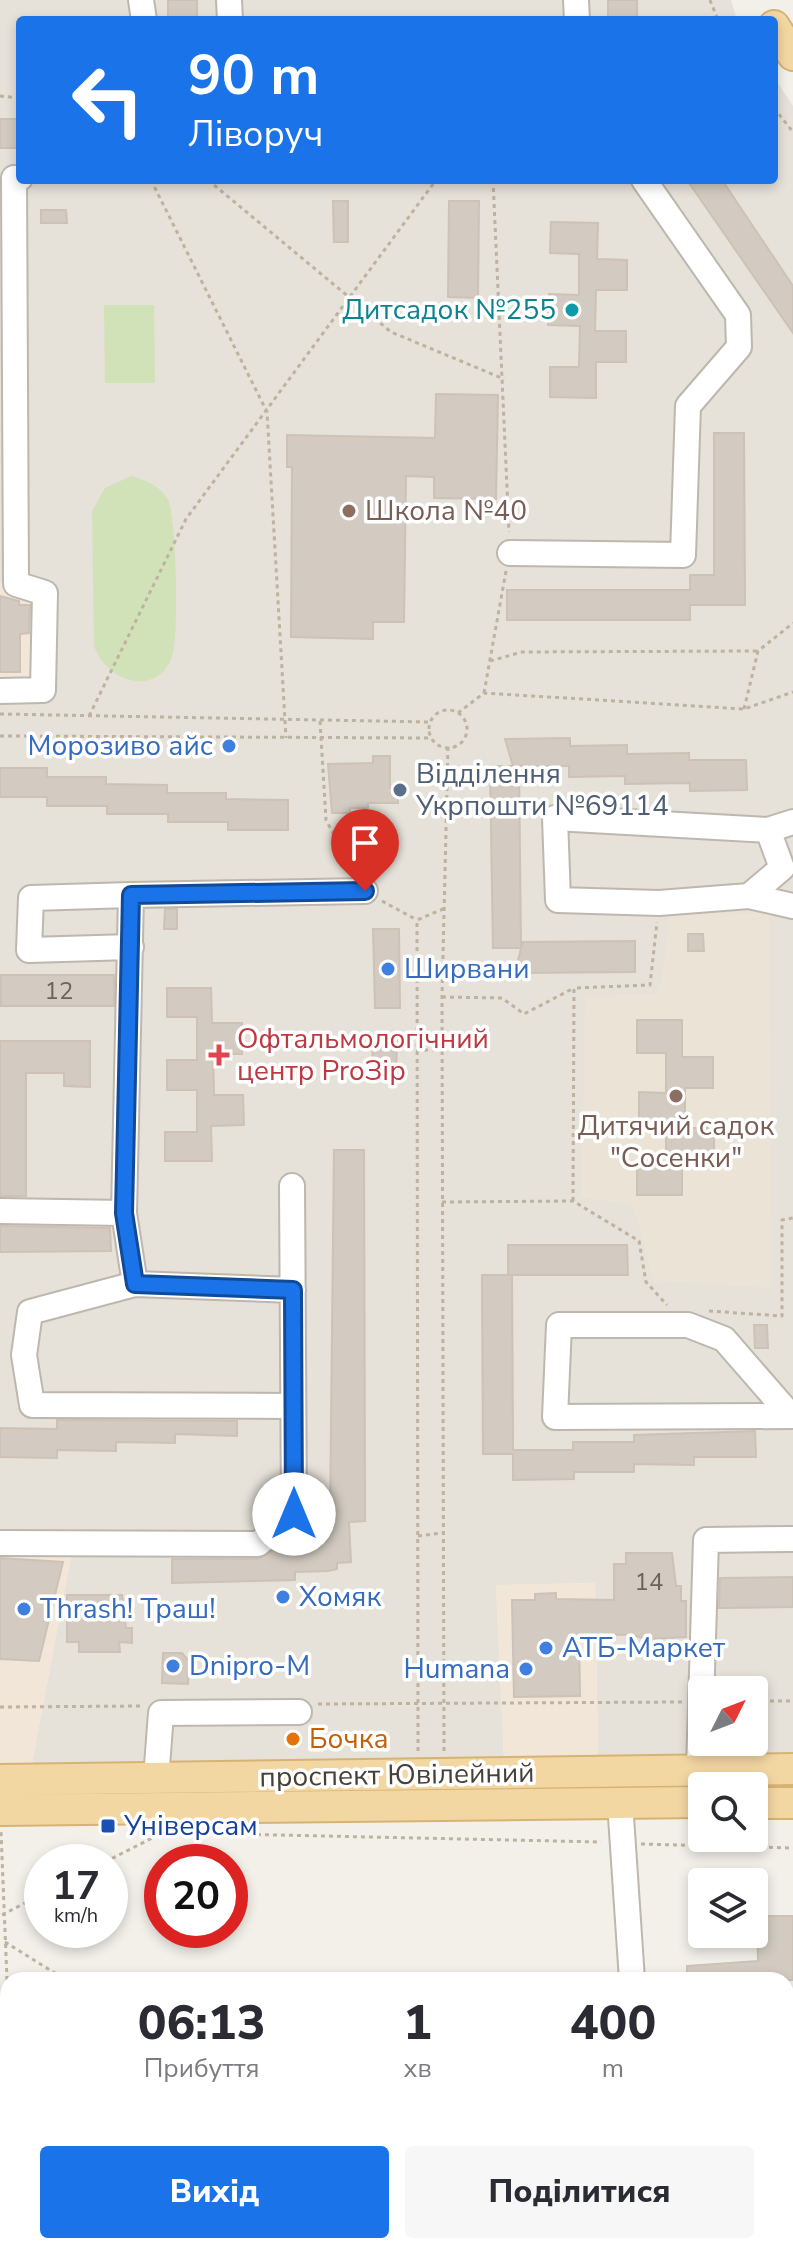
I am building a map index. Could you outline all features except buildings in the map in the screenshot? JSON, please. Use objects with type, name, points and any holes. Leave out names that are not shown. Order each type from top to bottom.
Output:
[{"type":"main road","points":[[778,32],[793,55]]},
{"type":"main road","name":"проспект Ювілейний","points":[[0,1780],[793,1769]]},
{"type":"main road","name":"проспект Ювілейний","points":[[8,1820],[688,1802]]},
{"type":"main road","points":[[768,1803],[793,1803]]},
{"type":"lane","points":[[0,691],[43,690],[45,593],[16,584],[16,178]]},
{"type":"lane","points":[[510,553],[683,555],[688,406],[739,347],[738,315],[647,184]]},
{"type":"lane","points":[[793,822],[768,830],[555,818],[558,900],[659,903],[749,896],[793,906]]},
{"type":"lane","points":[[749,896],[782,868],[768,830]]},
{"type":"lane","points":[[131,947],[29,950],[31,898],[365,891]]},
{"type":"lane","points":[[131,895],[124,1213],[135,1284]]},
{"type":"lane","points":[[0,1543],[258,1544],[294,1514],[292,1186]]},
{"type":"lane","points":[[0,1211],[124,1213]]},
{"type":"lane","points":[[293,1290],[135,1284],[30,1312],[24,1355],[32,1405],[293,1406]]},
{"type":"lane","points":[[559,1325],[688,1325],[724,1339],[792,1416],[555,1417],[559,1325]]},
{"type":"lane","points":[[703,1676],[706,1540],[793,1539]]},
{"type":"lane","points":[[156,1779],[161,1713],[304,1708]]},
{"type":"lane","points":[[699,1769],[700,1756]]},
{"type":"lane","points":[[620,1802],[631,1972]]},
{"type":"path","points":[[778,113],[793,132]]},
{"type":"path","points":[[153,184],[267,412],[282,720],[286,738]]},
{"type":"path","points":[[213,184],[391,332],[505,379]]},
{"type":"path","points":[[89,716],[186,519],[433,184]]},
{"type":"path","points":[[484,693],[510,553],[505,379],[493,184]]},
{"type":"path","points":[[744,709],[758,651],[793,623]]},
{"type":"path","points":[[490,661],[522,652],[758,651]]},
{"type":"path","points":[[458,713],[484,693],[744,709],[793,692]]},
{"type":"path","points":[[0,714],[430,722],[442,711],[458,713],[466,722],[466,734],[460,744],[448,747],[432,738],[0,736]]},
{"type":"path","points":[[320,721],[326,820],[365,891],[417,920]]},
{"type":"path","points":[[430,722],[432,738]]},
{"type":"path","points":[[431,1775],[444,1703],[441,1050],[448,747]]},
{"type":"path","points":[[442,997],[502,998],[524,1014],[574,988],[650,985],[659,903]]},
{"type":"path","points":[[417,920],[443,909]]},
{"type":"path","points":[[417,920],[418,1704],[431,1775]]},
{"type":"path","points":[[573,1201],[574,988]]},
{"type":"path","points":[[416,1050],[441,1050]]},
{"type":"path","points":[[442,1202],[573,1201],[639,1241],[646,1282],[669,1308]]},
{"type":"path","points":[[697,1310],[782,1316],[782,1220],[793,1218]]},
{"type":"path","points":[[417,1536],[442,1533]]},
{"type":"path","points":[[768,1701],[793,1701]]},
{"type":"path","points":[[304,1708],[444,1703],[688,1702]]},
{"type":"path","points":[[0,1707],[155,1706]]},
{"type":"path","points":[[6,1972],[0,1830],[8,1820]]},
{"type":"path","points":[[128,1850],[163,1832],[148,1832]]},
{"type":"path","points":[[178,1833],[793,1848]]},
{"type":"path","points":[[2,1915],[24,1903]]},
{"type":"path","points":[[3,1940],[53,1972]]},
{"type":"shaded area","points":[[0,0],[731,0],[736,16],[16,16],[16,184],[778,184],[778,83],[793,106],[793,1754],[768,1754],[768,1676],[688,1676],[688,1755],[598,1756],[595,1583],[496,1585],[504,1758],[31,1769],[71,1555],[0,1552],[0,703],[52,702],[51,584],[0,582]]},
{"type":"shaded area","points":[[0,582],[52,584],[52,702],[0,703]]},
{"type":"shaded area","name":"Дитячий садок \"Сосенки\"","points":[[670,911],[769,914],[772,1288],[654,1281],[633,1206],[581,1197],[585,995],[655,994],[662,979]]},
{"type":"shaded area","points":[[0,1552],[72,1554],[31,1769],[0,1768]]},
{"type":"shaded area","points":[[595,1583],[598,1756],[504,1758],[496,1585]]},
{"type":"green space","points":[[104,305],[154,305],[155,383],[105,383]]},
{"type":"green space","points":[[131,476],[156,486],[167,498],[175,550],[176,627],[172,657],[165,670],[155,678],[144,681],[120,676],[109,669],[94,646],[92,511],[105,488]]},
{"type":"place","name":"Дитсадок №255","points":[[572,310]]},
{"type":"place","name":"Школа №40","points":[[349,511]]},
{"type":"place","name":"Морозиво айс","points":[[229,746]]},
{"type":"place","name":"Відділення Укрпошти №69114","points":[[400,790]]},
{"type":"place","name":"Ширвани","points":[[388,969]]},
{"type":"place","name":"Офтальмологічний центр ProЗір","points":[[219,1055]]},
{"type":"place","name":"Дитячий садок \"Сосенки\"","points":[[676,1096]]},
{"type":"place","name":"Хомяк","points":[[283,1597]]},
{"type":"place","name":"Thrash! Траш!","points":[[24,1609]]},
{"type":"place","name":"АТБ-Маркет","points":[[546,1648]]},
{"type":"place","name":"Dnipro-M","points":[[173,1666]]},
{"type":"place","name":"Humana","points":[[526,1669]]},
{"type":"place","name":"Бочка","points":[[293,1739]]},
{"type":"place","name":"Універсам","points":[[108,1826]]},
{"type":"route","points":[[294,1514],[293,1290],[135,1284],[124,1213],[131,895],[365,891]]}]
